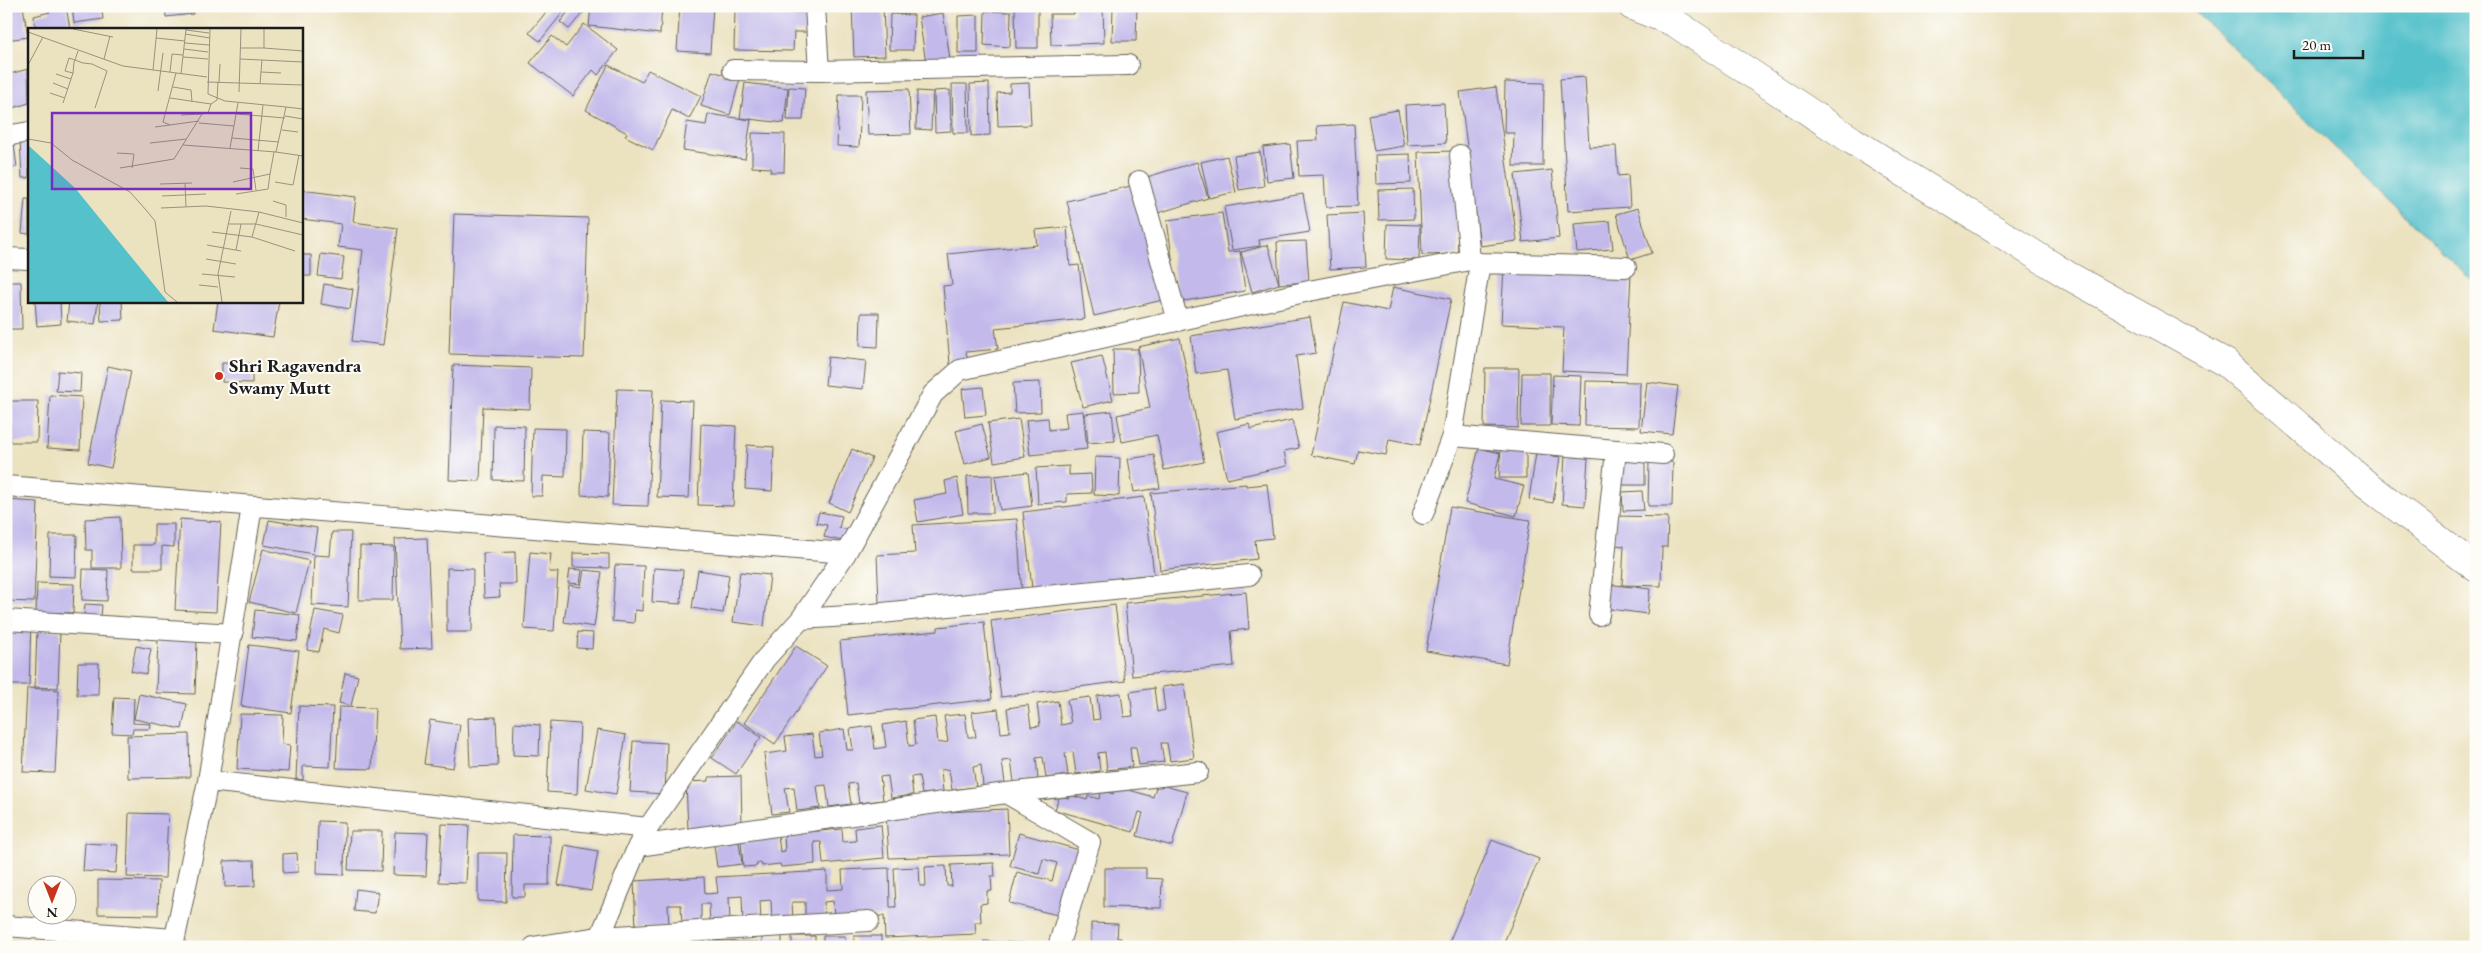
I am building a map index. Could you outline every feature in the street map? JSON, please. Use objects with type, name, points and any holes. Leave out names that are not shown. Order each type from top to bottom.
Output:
[{"type":"street","points":[[815,6],[819,71]]},
{"type":"street","points":[[1632,6],[1675,23],[1853,140],[2061,271],[2226,363],[2365,483],[2476,568]]},
{"type":"street","points":[[733,70],[819,71],[1128,65]]},
{"type":"street","points":[[6,136],[28,132]]},
{"type":"street","points":[[1423,514],[1452,436],[1475,261],[1460,155]]},
{"type":"street","points":[[1139,181],[1178,321]]},
{"type":"street","points":[[6,258],[28,259]]},
{"type":"street","points":[[600,937],[638,846],[648,828],[765,658],[801,619],[846,553],[933,394],[960,370],[1309,291],[1475,261],[1626,267]]},
{"type":"street","points":[[1452,436],[1662,454]]},
{"type":"street","points":[[1599,614],[1616,450]]},
{"type":"street","points":[[6,486],[846,553]]},
{"type":"street","points":[[6,926],[174,943],[208,781],[252,506]]},
{"type":"street","points":[[801,619],[849,617],[1249,576]]},
{"type":"street","points":[[6,620],[233,634]]},
{"type":"street","points":[[638,846],[1006,793],[1198,772]]},
{"type":"street","points":[[208,781],[648,828]]},
{"type":"street","points":[[1006,793],[1090,842],[1058,947]]},
{"type":"street","points":[[534,947],[600,937],[869,921]]},
{"type":"water","points":[[2191,6],[2476,6],[2476,285],[2195,11]]},
{"type":"building","points":[[6,6],[23,6],[28,37],[6,40]]},
{"type":"building","points":[[49,6],[66,6],[70,28],[36,28],[34,16],[50,12]]},
{"type":"building","points":[[72,6],[101,6],[103,19],[74,23]]},
{"type":"building","points":[[165,6],[192,6],[193,14],[166,17]]},
{"type":"building","points":[[551,6],[568,6],[540,41],[529,33]]},
{"type":"building","points":[[573,6],[582,6],[586,9],[569,29],[560,22]]},
{"type":"building","points":[[591,6],[662,6],[660,34],[589,26]]},
{"type":"building","points":[[680,6],[713,6],[710,53],[677,51]]},
{"type":"building","points":[[852,6],[883,6],[885,56],[854,57]]},
{"type":"building","points":[[1015,6],[1038,6],[1038,48],[1016,48]]},
{"type":"building","points":[[1074,6],[1103,6],[1104,43],[1051,45],[1050,14],[1074,14]]},
{"type":"building","points":[[1113,6],[1137,6],[1136,41],[1112,41]]},
{"type":"building","points":[[735,10],[815,13],[815,32],[794,32],[793,51],[734,50]]},
{"type":"building","points":[[985,11],[1011,12],[1010,47],[984,45]]},
{"type":"building","points":[[943,13],[950,59],[926,63],[919,17]]},
{"type":"building","points":[[890,14],[914,15],[913,50],[889,50]]},
{"type":"building","points":[[978,15],[978,53],[958,53],[958,16]]},
{"type":"building","points":[[584,24],[618,50],[598,75],[593,70],[573,96],[530,63],[552,36],[566,47]]},
{"type":"building","points":[[608,65],[642,82],[648,70],[701,96],[689,119],[672,110],[653,150],[625,136],[627,133],[586,110]]},
{"type":"building","points":[[28,69],[28,103],[13,108],[6,87],[6,75]]},
{"type":"building","points":[[712,71],[740,79],[730,115],[701,106]]},
{"type":"building","points":[[1585,77],[1589,147],[1616,146],[1618,176],[1628,175],[1630,207],[1568,211],[1560,79]]},
{"type":"building","points":[[1505,82],[1544,83],[1543,166],[1513,166],[1514,133],[1504,133]]},
{"type":"building","points":[[745,83],[788,88],[784,123],[740,118]]},
{"type":"building","points":[[989,83],[990,135],[971,136],[970,84]]},
{"type":"building","points":[[1029,83],[1031,125],[998,126],[997,93],[1010,92],[1010,84]]},
{"type":"building","points":[[952,84],[967,84],[968,133],[953,133]]},
{"type":"building","points":[[789,87],[805,88],[803,120],[787,120]]},
{"type":"building","points":[[1496,87],[1517,241],[1480,246],[1460,92]]},
{"type":"building","points":[[909,89],[911,134],[868,135],[866,90]]},
{"type":"building","points":[[950,90],[951,131],[935,132],[934,91]]},
{"type":"building","points":[[917,91],[933,92],[931,130],[916,129]]},
{"type":"building","points":[[839,95],[861,95],[859,147],[837,146]]},
{"type":"building","points":[[1444,103],[1446,143],[1407,145],[1405,105]]},
{"type":"building","points":[[1398,110],[1404,146],[1374,151],[1368,115]]},
{"type":"building","points":[[708,114],[751,120],[745,159],[683,150],[687,122],[706,125]]},
{"type":"building","points":[[1354,124],[1358,206],[1326,207],[1324,175],[1299,176],[1297,141],[1318,140],[1317,126]]},
{"type":"building","points":[[752,133],[785,134],[784,172],[770,172],[771,168],[752,167]]},
{"type":"building","points":[[20,140],[28,140],[28,178],[22,178]]},
{"type":"building","points":[[1290,144],[1294,178],[1267,181],[1263,147]]},
{"type":"building","points":[[14,145],[17,167],[6,169],[6,147]]},
{"type":"building","points":[[1455,151],[1458,254],[1422,255],[1418,152]]},
{"type":"building","points":[[1260,152],[1264,186],[1239,190],[1234,156]]},
{"type":"building","points":[[1410,154],[1411,183],[1376,184],[1375,155]]},
{"type":"building","points":[[1227,156],[1236,192],[1209,198],[1201,162]]},
{"type":"building","points":[[1197,162],[1208,198],[1151,215],[1140,179]]},
{"type":"building","points":[[1552,170],[1559,238],[1523,242],[1515,174]]},
{"type":"building","points":[[1135,185],[1163,300],[1094,316],[1067,201]]},
{"type":"building","points":[[1413,189],[1414,219],[1379,220],[1378,190]]},
{"type":"building","points":[[302,190],[356,197],[353,222],[398,228],[383,345],[352,341],[363,250],[338,247],[341,224],[302,219]]},
{"type":"building","points":[[1303,194],[1310,232],[1259,240],[1260,246],[1232,250],[1224,207]]},
{"type":"building","points":[[6,199],[10,199],[11,235],[6,236]]},
{"type":"building","points":[[25,199],[28,199],[28,234],[22,233]]},
{"type":"building","points":[[1638,208],[1652,253],[1630,260],[1616,214]]},
{"type":"building","points":[[1222,213],[1228,252],[1240,251],[1245,291],[1178,302],[1167,220]]},
{"type":"building","points":[[1363,213],[1366,267],[1330,269],[1327,215]]},
{"type":"building","points":[[454,214],[588,218],[584,358],[449,354]]},
{"type":"building","points":[[1610,221],[1613,249],[1577,252],[1574,224]]},
{"type":"building","points":[[1387,224],[1420,225],[1419,260],[1386,259]]},
{"type":"building","points":[[1067,227],[1070,266],[1079,265],[1085,319],[995,328],[998,349],[966,352],[968,362],[950,364],[943,286],[952,285],[948,254],[1037,245],[1035,230]]},
{"type":"building","points":[[1306,241],[1309,282],[1279,284],[1277,242]]},
{"type":"building","points":[[1268,245],[1279,284],[1252,292],[1241,252]]},
{"type":"building","points":[[321,254],[344,257],[341,279],[318,276]]},
{"type":"building","points":[[302,255],[311,255],[311,276],[302,276]]},
{"type":"building","points":[[1504,267],[1631,274],[1626,374],[1562,371],[1564,327],[1501,324]]},
{"type":"building","points":[[6,282],[21,282],[22,329],[6,329]]},
{"type":"building","points":[[324,284],[353,289],[350,309],[321,304]]},
{"type":"building","points":[[1393,287],[1451,299],[1420,445],[1389,439],[1386,455],[1358,450],[1355,464],[1311,455],[1344,302],[1388,311]]},
{"type":"building","points":[[35,302],[60,302],[61,324],[37,326]]},
{"type":"building","points":[[69,302],[98,302],[95,324],[67,321]]},
{"type":"building","points":[[100,302],[122,302],[123,320],[101,321]]},
{"type":"building","points":[[218,302],[279,302],[273,337],[214,329]]},
{"type":"building","points":[[861,313],[879,313],[878,347],[860,346]]},
{"type":"building","points":[[1310,317],[1316,353],[1296,356],[1303,408],[1235,419],[1227,370],[1196,374],[1191,336]]},
{"type":"building","points":[[1180,338],[1204,462],[1164,470],[1157,435],[1122,442],[1117,415],[1150,408],[1138,347]]},
{"type":"building","points":[[1113,349],[1138,349],[1139,392],[1114,393]]},
{"type":"building","points":[[1102,356],[1113,400],[1083,407],[1071,363]]},
{"type":"building","points":[[828,357],[866,361],[863,389],[825,385]]},
{"type":"building","points":[[222,363],[252,364],[252,383],[222,382]]},
{"type":"building","points":[[453,365],[531,368],[530,409],[483,407],[480,481],[449,480]]},
{"type":"building","points":[[108,366],[131,371],[111,468],[88,463]]},
{"type":"building","points":[[1485,368],[1519,368],[1518,428],[1484,427]]},
{"type":"building","points":[[58,371],[81,373],[80,392],[56,391]]},
{"type":"building","points":[[1522,373],[1550,373],[1550,426],[1521,426]]},
{"type":"building","points":[[1553,375],[1581,376],[1579,426],[1551,425]]},
{"type":"building","points":[[1586,381],[1640,382],[1639,427],[1585,426]]},
{"type":"building","points":[[1040,382],[1041,412],[1015,413],[1013,383]]},
{"type":"building","points":[[1647,382],[1678,386],[1672,434],[1641,431]]},
{"type":"building","points":[[983,387],[986,415],[965,417],[962,389]]},
{"type":"building","points":[[617,389],[653,390],[648,506],[612,505]]},
{"type":"building","points":[[50,395],[82,397],[80,450],[47,448]]},
{"type":"building","points":[[661,400],[693,401],[689,498],[657,497]]},
{"type":"building","points":[[11,401],[38,401],[37,442],[10,442]]},
{"type":"building","points":[[1083,411],[1087,449],[1030,455],[1026,420],[1048,418],[1049,430],[1067,428],[1065,413]]},
{"type":"building","points":[[1112,411],[1115,441],[1088,443],[1085,414]]},
{"type":"building","points":[[1019,419],[1025,457],[994,462],[988,423]]},
{"type":"building","points":[[1292,420],[1299,448],[1284,451],[1287,466],[1227,479],[1216,432],[1249,424],[1251,429]]},
{"type":"building","points":[[701,424],[736,426],[733,506],[698,505]]},
{"type":"building","points":[[982,424],[991,457],[965,464],[956,431]]},
{"type":"building","points":[[494,425],[525,426],[524,481],[493,480]]},
{"type":"building","points":[[533,428],[566,429],[565,477],[543,476],[542,496],[531,496]]},
{"type":"building","points":[[583,432],[610,433],[608,497],[581,495]]},
{"type":"building","points":[[747,445],[774,447],[772,491],[745,489]]},
{"type":"building","points":[[1501,447],[1526,448],[1526,478],[1499,478]]},
{"type":"building","points":[[1479,448],[1500,453],[1494,479],[1524,486],[1516,516],[1465,503]]},
{"type":"building","points":[[852,449],[872,458],[848,512],[829,503]]},
{"type":"building","points":[[1536,453],[1560,457],[1553,503],[1529,499]]},
{"type":"building","points":[[1154,455],[1160,488],[1134,492],[1128,459]]},
{"type":"building","points":[[1565,456],[1588,458],[1585,506],[1562,504]]},
{"type":"building","points":[[1095,457],[1120,458],[1119,496],[1094,495]]},
{"type":"building","points":[[1620,459],[1645,459],[1645,485],[1621,485]]},
{"type":"building","points":[[1649,461],[1673,462],[1672,506],[1648,506]]},
{"type":"building","points":[[1069,466],[1069,475],[1091,474],[1092,493],[1067,494],[1067,502],[1038,504],[1036,468]]},
{"type":"building","points":[[1028,472],[1032,506],[1000,510],[995,476]]},
{"type":"building","points":[[992,475],[993,513],[968,513],[967,476]]},
{"type":"building","points":[[957,478],[963,514],[918,522],[914,500],[947,494],[945,481]]},
{"type":"building","points":[[1246,484],[1246,486],[1267,484],[1273,538],[1255,540],[1257,559],[1160,570],[1151,493]]},
{"type":"building","points":[[1642,491],[1644,510],[1623,511],[1622,492]]},
{"type":"building","points":[[1144,497],[1154,574],[1032,588],[1023,512]]},
{"type":"building","points":[[6,500],[38,502],[34,602],[6,601]]},
{"type":"building","points":[[1450,507],[1530,520],[1507,664],[1426,651]]},
{"type":"building","points":[[819,512],[842,516],[839,528],[850,530],[847,542],[824,537],[827,525],[816,523]]},
{"type":"building","points":[[1615,516],[1668,517],[1667,547],[1662,547],[1661,586],[1622,585],[1624,546],[1615,545]]},
{"type":"building","points":[[120,517],[121,568],[92,568],[92,550],[86,550],[85,519]]},
{"type":"building","points":[[180,519],[221,522],[216,612],[175,610]]},
{"type":"building","points":[[1017,519],[1022,596],[879,603],[877,555],[915,553],[913,525]]},
{"type":"building","points":[[269,520],[317,528],[313,554],[264,545]]},
{"type":"building","points":[[154,524],[174,524],[174,547],[162,546],[162,569],[133,569],[133,545],[154,545]]},
{"type":"building","points":[[332,532],[351,532],[348,607],[312,605],[314,555],[330,556]]},
{"type":"building","points":[[50,535],[77,535],[76,577],[49,576]]},
{"type":"building","points":[[427,538],[432,648],[400,649],[395,539]]},
{"type":"building","points":[[360,546],[394,547],[393,600],[359,600]]},
{"type":"building","points":[[263,549],[309,561],[296,613],[249,602]]},
{"type":"building","points":[[515,552],[516,584],[499,584],[500,597],[484,598],[483,553]]},
{"type":"building","points":[[530,552],[551,554],[549,572],[558,572],[554,631],[524,629]]},
{"type":"building","points":[[573,553],[609,554],[609,568],[573,567]]},
{"type":"building","points":[[615,565],[644,566],[642,611],[635,610],[634,623],[612,621]]},
{"type":"building","points":[[447,568],[473,569],[472,632],[447,632]]},
{"type":"building","points":[[654,568],[683,570],[681,604],[652,602]]},
{"type":"building","points":[[83,569],[108,570],[107,601],[82,600]]},
{"type":"building","points":[[570,569],[582,570],[580,584],[568,583]]},
{"type":"building","points":[[584,570],[602,572],[594,627],[564,622],[569,585],[581,587]]},
{"type":"building","points":[[698,570],[729,575],[723,613],[692,608]]},
{"type":"building","points":[[740,572],[770,575],[764,626],[733,622]]},
{"type":"building","points":[[37,583],[74,584],[73,613],[36,612]]},
{"type":"building","points":[[1606,584],[1650,589],[1647,614],[1603,608]]},
{"type":"building","points":[[1246,592],[1249,629],[1231,631],[1234,666],[1132,676],[1125,603]]},
{"type":"building","points":[[85,604],[102,605],[101,617],[84,616]]},
{"type":"building","points":[[1115,605],[1125,681],[1001,697],[991,621]]},
{"type":"building","points":[[255,610],[300,615],[297,641],[252,637]]},
{"type":"building","points":[[315,610],[343,615],[339,633],[324,629],[319,652],[307,650]]},
{"type":"building","points":[[11,622],[31,623],[29,685],[9,685]]},
{"type":"building","points":[[984,622],[992,699],[848,715],[840,641],[938,631],[938,627]]},
{"type":"building","points":[[37,630],[60,631],[58,688],[35,687]]},
{"type":"building","points":[[578,632],[593,633],[592,649],[577,648]]},
{"type":"building","points":[[158,638],[197,640],[195,694],[156,693]]},
{"type":"building","points":[[249,645],[299,651],[291,713],[241,706]]},
{"type":"building","points":[[136,646],[151,649],[146,674],[131,671]]},
{"type":"building","points":[[796,646],[827,666],[775,744],[744,723]]},
{"type":"building","points":[[78,663],[99,663],[98,695],[77,695]]},
{"type":"building","points":[[345,673],[358,676],[351,706],[339,703]]},
{"type":"building","points":[[1184,684],[1194,758],[1170,761],[1167,743],[1161,743],[1164,762],[1139,765],[1136,747],[1130,747],[1132,767],[1107,770],[1105,752],[1098,753],[1100,771],[1076,774],[1073,752],[1065,753],[1068,775],[1046,778],[1043,757],[1036,758],[1038,779],[1014,782],[1011,760],[1002,761],[1005,783],[983,786],[981,765],[973,767],[976,787],[952,790],[949,769],[941,770],[943,792],[922,794],[919,776],[911,777],[913,795],[891,798],[888,776],[880,777],[883,800],[859,803],[856,783],[848,784],[851,804],[829,807],[826,785],[817,786],[820,808],[797,811],[794,787],[785,788],[789,812],[772,814],[764,754],[787,751],[785,737],[812,734],[815,756],[822,755],[819,733],[844,729],[847,750],[853,750],[850,729],[872,726],[875,749],[886,747],[883,725],[906,721],[909,746],[916,745],[913,720],[935,717],[938,743],[948,742],[944,716],[965,714],[968,737],[976,737],[972,712],[998,709],[1001,733],[1010,732],[1007,708],[1028,705],[1031,727],[1040,726],[1037,704],[1058,701],[1061,725],[1071,723],[1067,700],[1090,697],[1093,720],[1100,719],[1097,696],[1121,693],[1124,717],[1133,716],[1130,692],[1154,688],[1157,712],[1165,710],[1162,687]]},
{"type":"building","points":[[27,688],[59,690],[55,773],[23,772]]},
{"type":"building","points":[[139,694],[187,704],[182,729],[134,719]]},
{"type":"building","points":[[114,697],[134,698],[133,723],[151,724],[150,729],[133,729],[132,734],[112,733]]},
{"type":"building","points":[[299,706],[333,707],[330,767],[303,766],[303,780],[296,779]]},
{"type":"building","points":[[339,707],[375,708],[372,769],[336,768]]},
{"type":"building","points":[[240,714],[283,715],[282,744],[290,745],[288,772],[237,769]]},
{"type":"building","points":[[496,717],[498,766],[470,767],[468,718]]},
{"type":"building","points":[[430,720],[460,725],[453,768],[424,764]]},
{"type":"building","points":[[737,721],[761,737],[736,774],[712,758]]},
{"type":"building","points":[[550,722],[580,724],[577,794],[547,792]]},
{"type":"building","points":[[514,723],[540,725],[539,756],[513,755]]},
{"type":"building","points":[[597,730],[626,735],[616,794],[586,789]]},
{"type":"building","points":[[189,734],[190,777],[128,778],[127,736]]},
{"type":"building","points":[[633,741],[667,743],[665,794],[630,792]]},
{"type":"building","points":[[741,776],[742,828],[688,830],[686,782],[709,781],[709,777]]},
{"type":"building","points":[[1157,784],[1187,792],[1172,846],[1137,836],[1143,813],[1139,812],[1133,832],[1055,810],[1059,796],[1069,798],[1070,795],[1087,800],[1088,796],[1099,799],[1102,790],[1113,794],[1116,786],[1153,797]]},
{"type":"building","points":[[1007,809],[1009,854],[889,858],[886,815]]},
{"type":"building","points":[[129,813],[168,814],[165,878],[127,877]]},
{"type":"building","points":[[318,821],[345,822],[344,875],[317,874]]},
{"type":"building","points":[[442,824],[469,825],[466,883],[439,882]]},
{"type":"building","points":[[881,825],[884,858],[823,864],[821,842],[814,842],[815,864],[781,867],[780,864],[762,866],[761,863],[757,863],[757,866],[743,867],[741,838],[778,834],[780,852],[785,851],[784,834],[842,829],[843,842],[856,841],[855,828]]},
{"type":"building","points":[[350,831],[382,831],[381,871],[348,870]]},
{"type":"building","points":[[395,832],[428,833],[426,876],[393,875]]},
{"type":"building","points":[[1019,833],[1079,850],[1061,916],[1009,903],[1017,872],[1052,881],[1057,863],[1043,859],[1039,874],[1010,866]]},
{"type":"building","points":[[513,835],[550,836],[549,885],[525,885],[525,897],[512,897]]},
{"type":"building","points":[[1492,840],[1539,859],[1502,947],[1447,947]]},
{"type":"building","points":[[739,842],[742,864],[717,867],[714,845]]},
{"type":"building","points":[[85,843],[118,845],[116,873],[83,871]]},
{"type":"building","points":[[565,845],[598,851],[591,891],[558,885]]},
{"type":"building","points":[[297,853],[298,872],[283,873],[283,854]]},
{"type":"building","points":[[478,853],[507,853],[506,902],[478,901]]},
{"type":"building","points":[[254,860],[255,886],[225,887],[224,861]]},
{"type":"building","points":[[994,863],[995,876],[991,876],[992,891],[987,891],[987,903],[980,904],[981,922],[975,922],[976,934],[885,938],[884,916],[834,918],[833,901],[824,902],[825,919],[805,920],[805,902],[792,902],[793,921],[772,921],[771,900],[760,901],[761,922],[743,923],[742,896],[729,897],[730,924],[710,924],[709,904],[701,904],[701,925],[682,926],[681,905],[668,905],[669,927],[636,928],[634,881],[704,877],[705,894],[718,893],[716,877],[827,871],[827,890],[843,889],[842,870],[889,868],[890,907],[896,907],[894,868],[919,867],[920,886],[926,886],[925,867],[946,866],[947,886],[952,886],[951,865]]},
{"type":"building","points":[[1104,868],[1146,868],[1146,878],[1162,879],[1161,908],[1104,907]]},
{"type":"building","points":[[98,880],[159,881],[158,915],[98,914]]},
{"type":"building","points":[[356,889],[378,892],[375,913],[354,911]]},
{"type":"building","points":[[1091,923],[1118,924],[1117,938],[1121,938],[1121,947],[1095,947],[1095,943],[1091,943]]},
{"type":"building","points":[[782,936],[782,947],[762,947],[762,937]]},
{"type":"building","points":[[792,936],[815,936],[815,947],[792,947]]},
{"type":"building","points":[[823,936],[845,936],[845,947],[823,947]]},
{"type":"building","points":[[854,936],[881,936],[881,947],[854,947]]},
{"type":"building","points":[[642,941],[758,942],[758,947],[642,947]]},
{"type":"building","points":[[984,941],[1025,943],[1024,947],[983,947]]},
{"type":"building","points":[[6,942],[20,942],[20,947],[6,947]]},
{"type":"building","points":[[899,944],[969,944],[969,947],[899,947]]},
{"type":"place","name":"Shri Ragavendra Swamy Mutt","points":[[219,376]]}]
